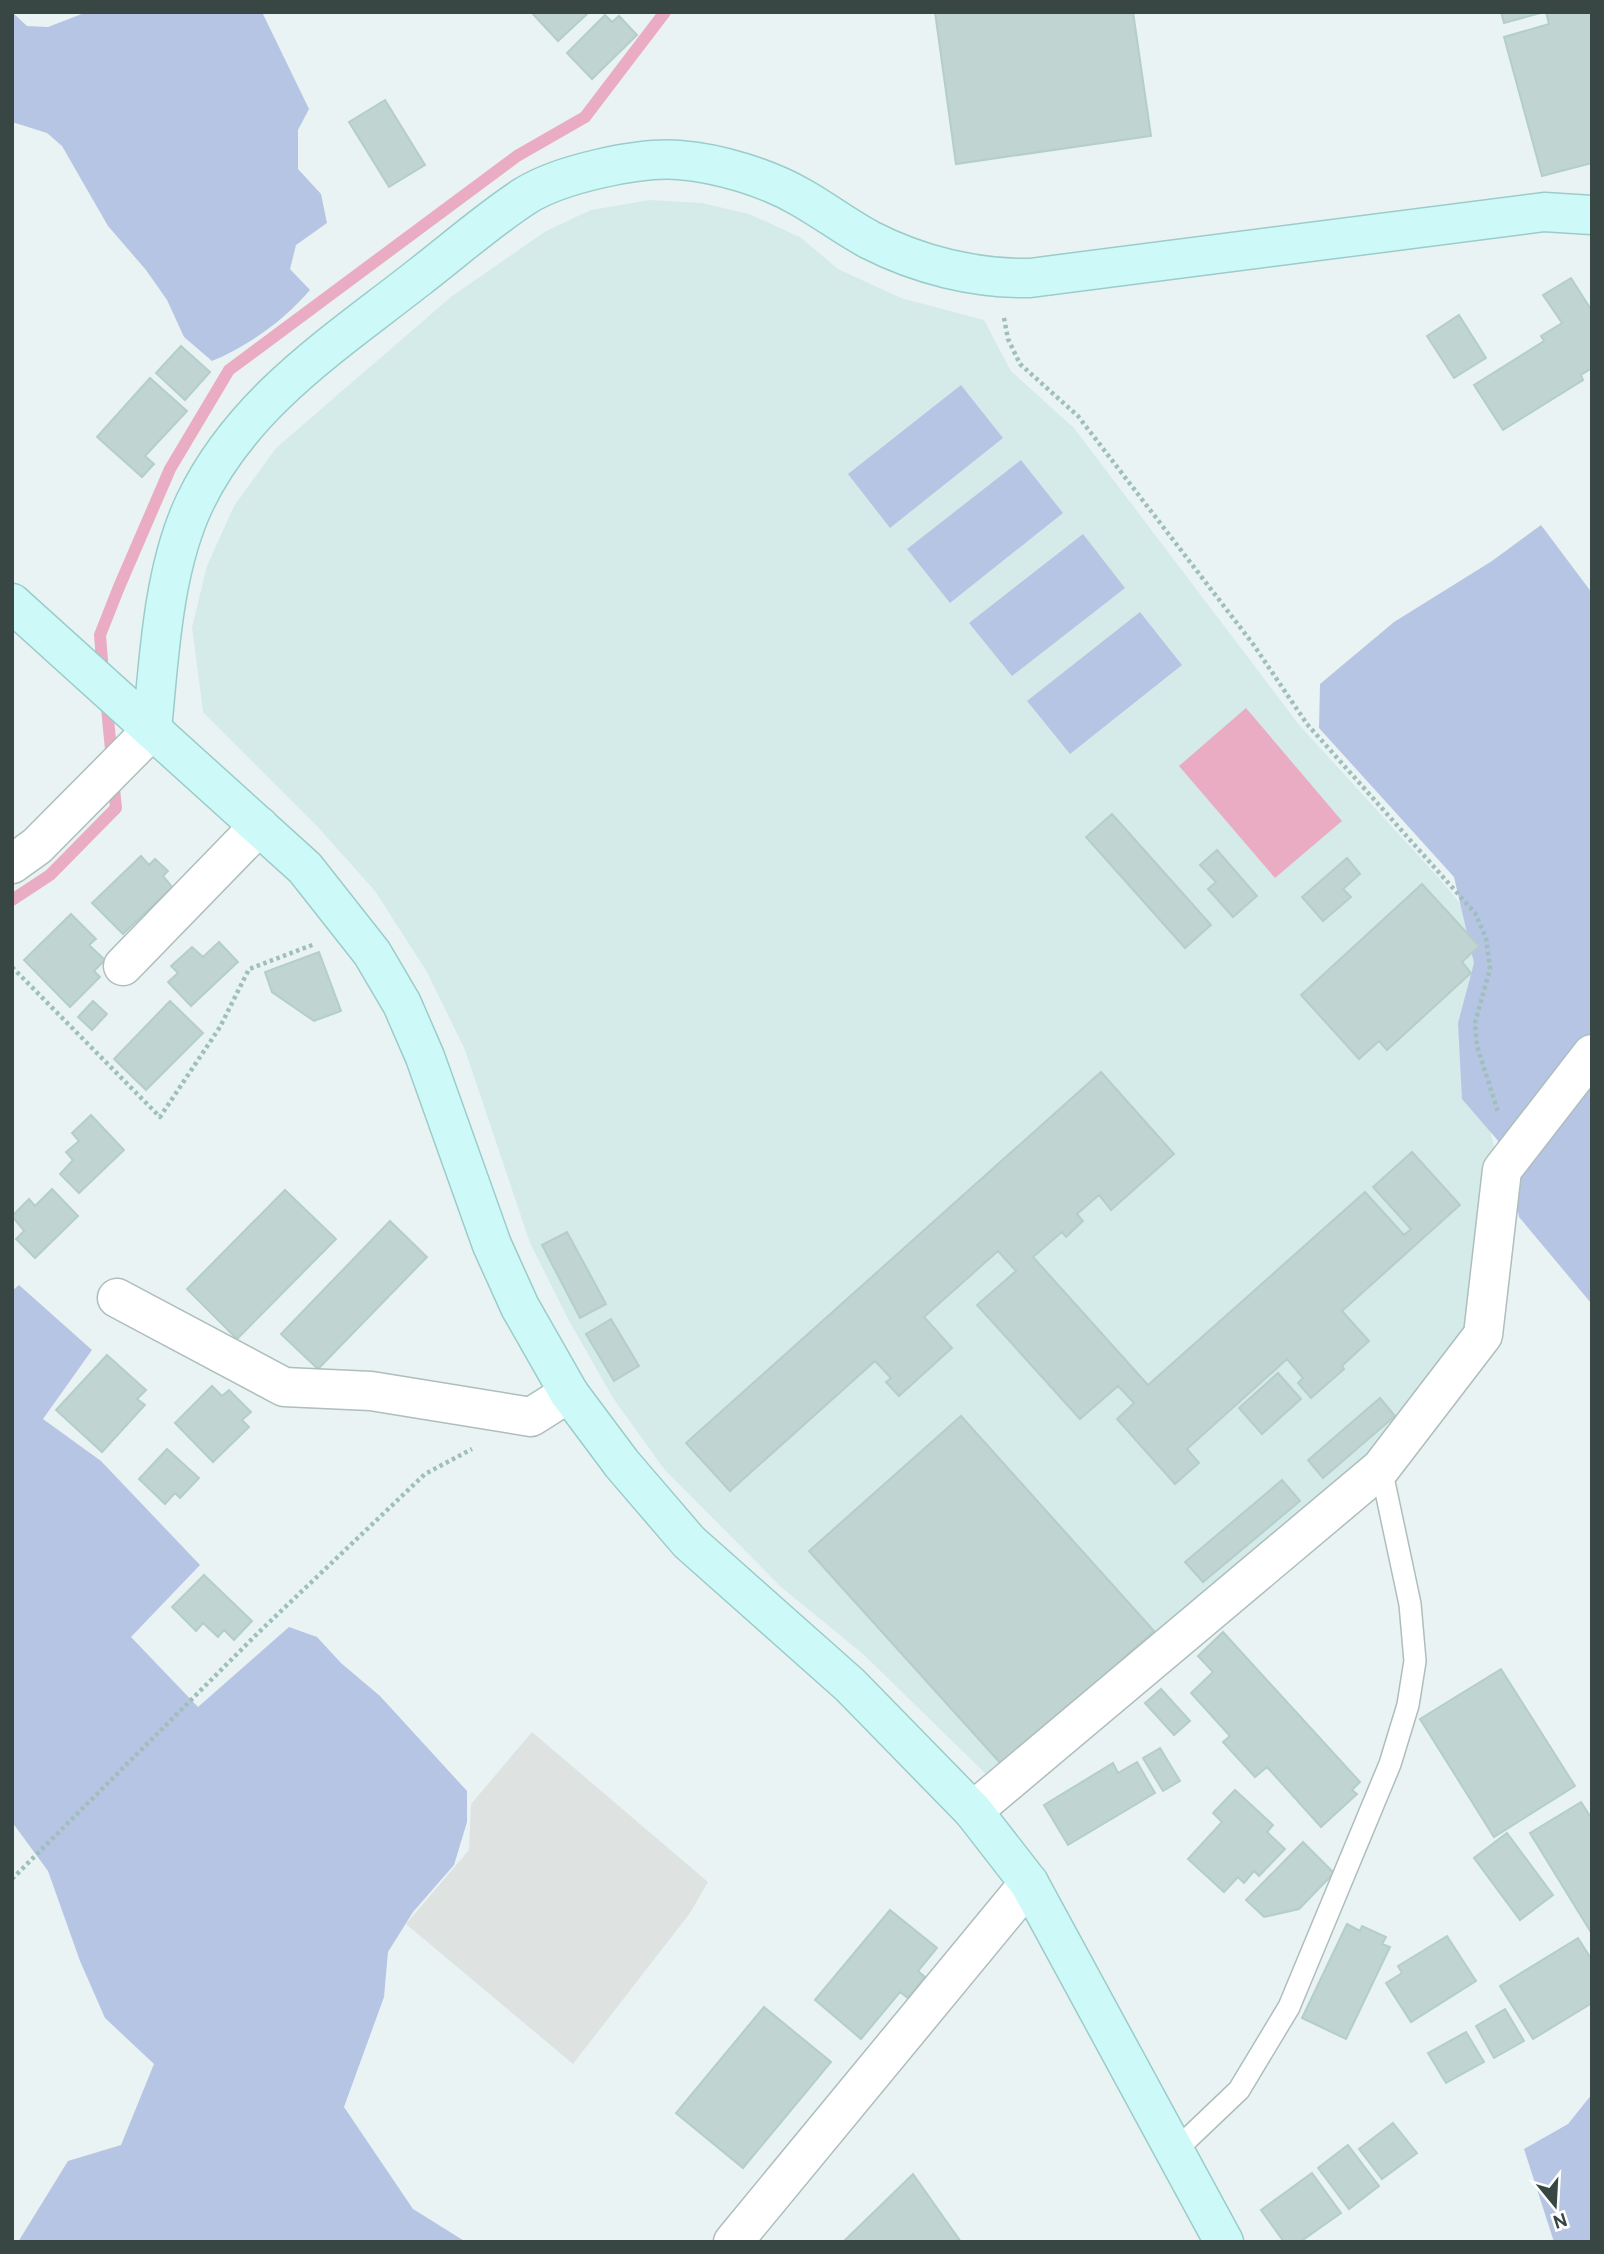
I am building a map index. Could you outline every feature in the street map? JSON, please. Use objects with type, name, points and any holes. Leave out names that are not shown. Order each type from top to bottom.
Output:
[{"type":"street","points":[[12,864],[37,846],[152,730],[161,632],[178,551],[194,503],[230,443],[283,383],[527,195],[601,167],[679,160],[740,172],[799,196],[869,239],[913,259],[997,279],[1030,278],[1544,212],[1592,215]]},
{"type":"street","points":[[12,603],[305,868],[355,929],[406,1015],[425,1057],[492,1245],[520,1307],[569,1392],[622,1464],[689,1542],[850,1685],[973,1811],[1029,1883],[1224,2242]]},
{"type":"street","points":[[123,966],[259,826]]},
{"type":"street","points":[[973,1811],[1381,1468],[1483,1335],[1502,1170],[1592,1054]]},
{"type":"street","points":[[117,1298],[284,1387],[371,1391],[531,1418],[569,1392]]},
{"type":"street","points":[[733,2242],[1029,1883]]},
{"type":"lane","points":[[1175,2151],[1239,2090],[1289,2007],[1390,1764],[1408,1705],[1415,1661],[1410,1604],[1381,1468]]},
{"type":"path","points":[[997,279],[1009,339],[1020,364],[1078,416],[1253,644],[1307,724],[1475,913],[1486,938],[1490,969],[1475,1023],[1477,1046],[1512,1157]]},
{"type":"path","points":[[12,967],[160,1117],[220,1027],[249,968],[355,929]]},
{"type":"path","points":[[12,1878],[259,1632],[425,1474],[531,1418]]},
{"type":"shaded area","points":[[12,12],[27,26],[48,27],[87,12],[262,12],[309,109],[298,130],[298,169],[321,194],[327,223],[296,245],[290,269],[310,290],[289,312],[253,340],[212,361],[184,337],[167,300],[146,270],[108,226],[62,146],[47,133],[12,122]]},
{"type":"shaded area","points":[[650,200],[702,203],[749,214],[800,237],[838,269],[901,298],[984,320],[1011,371],[1074,428],[1300,726],[1438,877],[1471,916],[1480,938],[1474,1065],[1496,1154],[1474,1319],[1368,1465],[991,1779],[863,1654],[781,1587],[664,1469],[613,1398],[568,1319],[530,1243],[465,1050],[427,972],[375,891],[316,825],[203,712],[192,627],[207,566],[234,506],[276,448],[452,296],[546,231],[591,210]]},
{"type":"shaded area","points":[[961,385],[1003,438],[890,528],[848,474]]},
{"type":"shaded area","points":[[1021,460],[1063,513],[950,603],[907,549]]},
{"type":"shaded area","points":[[1541,525],[1592,593],[1591,1303],[1519,1217],[1506,1150],[1462,1099],[1458,1023],[1474,963],[1454,877],[1319,728],[1320,684],[1394,622],[1492,561]]},
{"type":"shaded area","points":[[1083,534],[1125,588],[1012,676],[969,623]]},
{"type":"shaded area","points":[[1140,612],[1182,665],[1070,754],[1027,701]]},
{"type":"shaded area","points":[[1246,708],[1342,821],[1275,878],[1179,766]]},
{"type":"shaded area","points":[[19,1285],[92,1350],[43,1419],[101,1461],[200,1565],[131,1637],[198,1707],[289,1627],[317,1637],[341,1663],[380,1696],[467,1791],[467,1822],[454,1865],[413,1912],[388,1952],[384,1997],[344,2107],[413,2209],[466,2242],[18,2242],[68,2161],[121,2145],[154,2064],[105,2018],[80,1961],[48,1871],[12,1822],[12,1291]]},
{"type":"shaded area","points":[[532,1732],[708,1882],[690,1913],[573,2064],[406,1924],[469,1850],[471,1804]]},
{"type":"shaded area","points":[[1592,2094],[1592,2242],[1554,2242],[1524,2149],[1568,2124]]},
{"type":"building","points":[[531,12],[586,12],[587,14],[558,41]]},
{"type":"building","points":[[935,12],[1133,12],[1151,136],[956,164]]},
{"type":"building","points":[[1501,12],[1544,12],[1504,23]]},
{"type":"building","points":[[1546,12],[1592,12],[1592,163],[1542,176],[1504,37],[1549,24]]},
{"type":"building","points":[[605,15],[612,22],[619,16],[637,35],[592,79],[567,53]]},
{"type":"building","points":[[385,100],[425,165],[389,187],[349,122]]},
{"type":"building","points":[[1571,278],[1592,311],[1592,368],[1581,375],[1583,380],[1503,430],[1474,385],[1544,341],[1541,336],[1562,323],[1543,295]]},
{"type":"building","points":[[1459,315],[1486,358],[1454,378],[1427,336]]},
{"type":"building","points":[[181,346],[210,372],[185,400],[156,373]]},
{"type":"building","points":[[150,378],[187,411],[145,456],[154,464],[142,477],[97,437]]},
{"type":"building","points":[[1112,814],[1211,925],[1185,948],[1086,837]]},
{"type":"building","points":[[1217,850],[1257,896],[1233,917],[1208,889],[1216,882],[1200,865]]},
{"type":"building","points":[[141,856],[149,865],[155,859],[168,871],[163,876],[172,887],[123,934],[92,903]]},
{"type":"building","points":[[1347,858],[1360,874],[1343,889],[1351,897],[1323,921],[1302,897]]},
{"type":"building","points":[[1422,884],[1479,946],[1462,962],[1471,973],[1387,1050],[1379,1041],[1359,1059],[1301,995]]},
{"type":"building","points":[[71,914],[96,939],[89,945],[105,960],[94,971],[100,977],[70,1007],[24,960]]},
{"type":"building","points":[[219,942],[238,962],[191,1006],[168,982],[178,973],[171,966],[192,947],[203,957]]},
{"type":"building","points":[[319,952],[341,1011],[314,1021],[272,992],[265,972]]},
{"type":"building","points":[[93,1001],[107,1014],[92,1030],[78,1017]]},
{"type":"building","points":[[170,1001],[203,1033],[146,1090],[114,1059]]},
{"type":"building","points":[[1101,1072],[1174,1154],[1111,1210],[1099,1195],[1077,1214],[1083,1221],[1066,1237],[1062,1232],[1033,1257],[1148,1385],[1365,1192],[1404,1235],[1411,1229],[1373,1187],[1412,1152],[1460,1205],[1342,1311],[1369,1341],[1342,1366],[1344,1369],[1311,1398],[1298,1383],[1303,1378],[1287,1359],[1187,1449],[1199,1463],[1175,1484],[1117,1419],[1134,1403],[1118,1386],[1080,1419],[977,1305],[1016,1271],[998,1251],[924,1317],[952,1348],[899,1396],[886,1382],[891,1378],[875,1361],[730,1491],[686,1443]]},
{"type":"building","points":[[91,1115],[124,1150],[79,1193],[60,1174],[73,1160],[66,1152],[79,1141],[72,1133]]},
{"type":"building","points":[[52,1189],[78,1216],[35,1258],[16,1239],[24,1231],[12,1216],[29,1199],[35,1206]]},
{"type":"building","points":[[285,1190],[336,1239],[237,1339],[187,1289]]},
{"type":"building","points":[[390,1221],[427,1257],[318,1369],[281,1334]]},
{"type":"building","points":[[567,1232],[606,1304],[580,1318],[542,1245]]},
{"type":"building","points":[[611,1319],[639,1366],[614,1381],[586,1334]]},
{"type":"building","points":[[107,1355],[146,1390],[137,1399],[145,1405],[102,1452],[56,1410]]},
{"type":"building","points":[[1278,1373],[1301,1399],[1262,1434],[1239,1408]]},
{"type":"building","points":[[212,1386],[222,1396],[229,1390],[251,1412],[242,1420],[249,1427],[213,1462],[175,1423]]},
{"type":"building","points":[[1380,1398],[1395,1416],[1323,1478],[1308,1460]]},
{"type":"building","points":[[961,1416],[1154,1631],[1003,1766],[809,1551]]},
{"type":"building","points":[[167,1449],[199,1478],[180,1498],[175,1493],[165,1504],[139,1479]]},
{"type":"building","points":[[1282,1480],[1300,1501],[1203,1582],[1185,1562]]},
{"type":"building","points":[[204,1575],[252,1621],[234,1640],[224,1630],[218,1637],[203,1623],[196,1631],[172,1607]]},
{"type":"building","points":[[1223,1632],[1360,1782],[1352,1790],[1357,1794],[1321,1827],[1267,1767],[1255,1777],[1223,1742],[1230,1736],[1191,1693],[1213,1672],[1198,1656]]},
{"type":"building","points":[[1501,1669],[1575,1786],[1494,1837],[1420,1719]]},
{"type":"building","points":[[1161,1689],[1190,1721],[1174,1735],[1145,1703]]},
{"type":"building","points":[[1160,1748],[1180,1781],[1163,1791],[1143,1758]]},
{"type":"building","points":[[1137,1762],[1155,1793],[1068,1845],[1044,1805],[1113,1763],[1118,1773]]},
{"type":"building","points":[[1235,1790],[1273,1825],[1267,1832],[1285,1849],[1259,1876],[1254,1871],[1244,1883],[1238,1877],[1224,1892],[1188,1859],[1222,1822],[1213,1813]]},
{"type":"building","points":[[1581,1802],[1592,1819],[1592,1934],[1530,1833]]},
{"type":"building","points":[[1507,1833],[1553,1895],[1520,1920],[1474,1858]]},
{"type":"building","points":[[1303,1842],[1334,1873],[1299,1909],[1264,1917],[1246,1900]]},
{"type":"building","points":[[890,1910],[937,1948],[918,1971],[925,1977],[908,1998],[900,1992],[861,2039],[815,2000]]},
{"type":"building","points":[[1347,1924],[1360,1931],[1362,1926],[1386,1937],[1382,1944],[1390,1947],[1346,2039],[1302,2018]]},
{"type":"building","points":[[1447,1936],[1476,1981],[1411,2022],[1386,1983],[1402,1973],[1398,1966]]},
{"type":"building","points":[[1578,1938],[1592,1960],[1592,2003],[1533,2039],[1500,1986]]},
{"type":"building","points":[[764,2007],[831,2062],[743,2168],[676,2113]]},
{"type":"building","points":[[1505,2009],[1524,2041],[1494,2058],[1476,2026]]},
{"type":"building","points":[[1466,2032],[1484,2062],[1446,2083],[1428,2053]]},
{"type":"building","points":[[1393,2123],[1417,2153],[1382,2179],[1359,2149]]},
{"type":"building","points":[[1348,2145],[1379,2186],[1349,2209],[1318,2168]]},
{"type":"building","points":[[1312,2173],[1341,2213],[1300,2242],[1284,2242],[1261,2210]]},
{"type":"building","points":[[913,2174],[961,2242],[843,2242]]},
{"type":"waterway","points":[[103,673],[100,635],[119,587],[170,469],[229,370],[517,156],[585,117],[665,12]]},
{"type":"waterway","points":[[106,698],[112,760]]},
{"type":"waterway","points":[[12,900],[50,875],[116,808],[113,779]]}]
